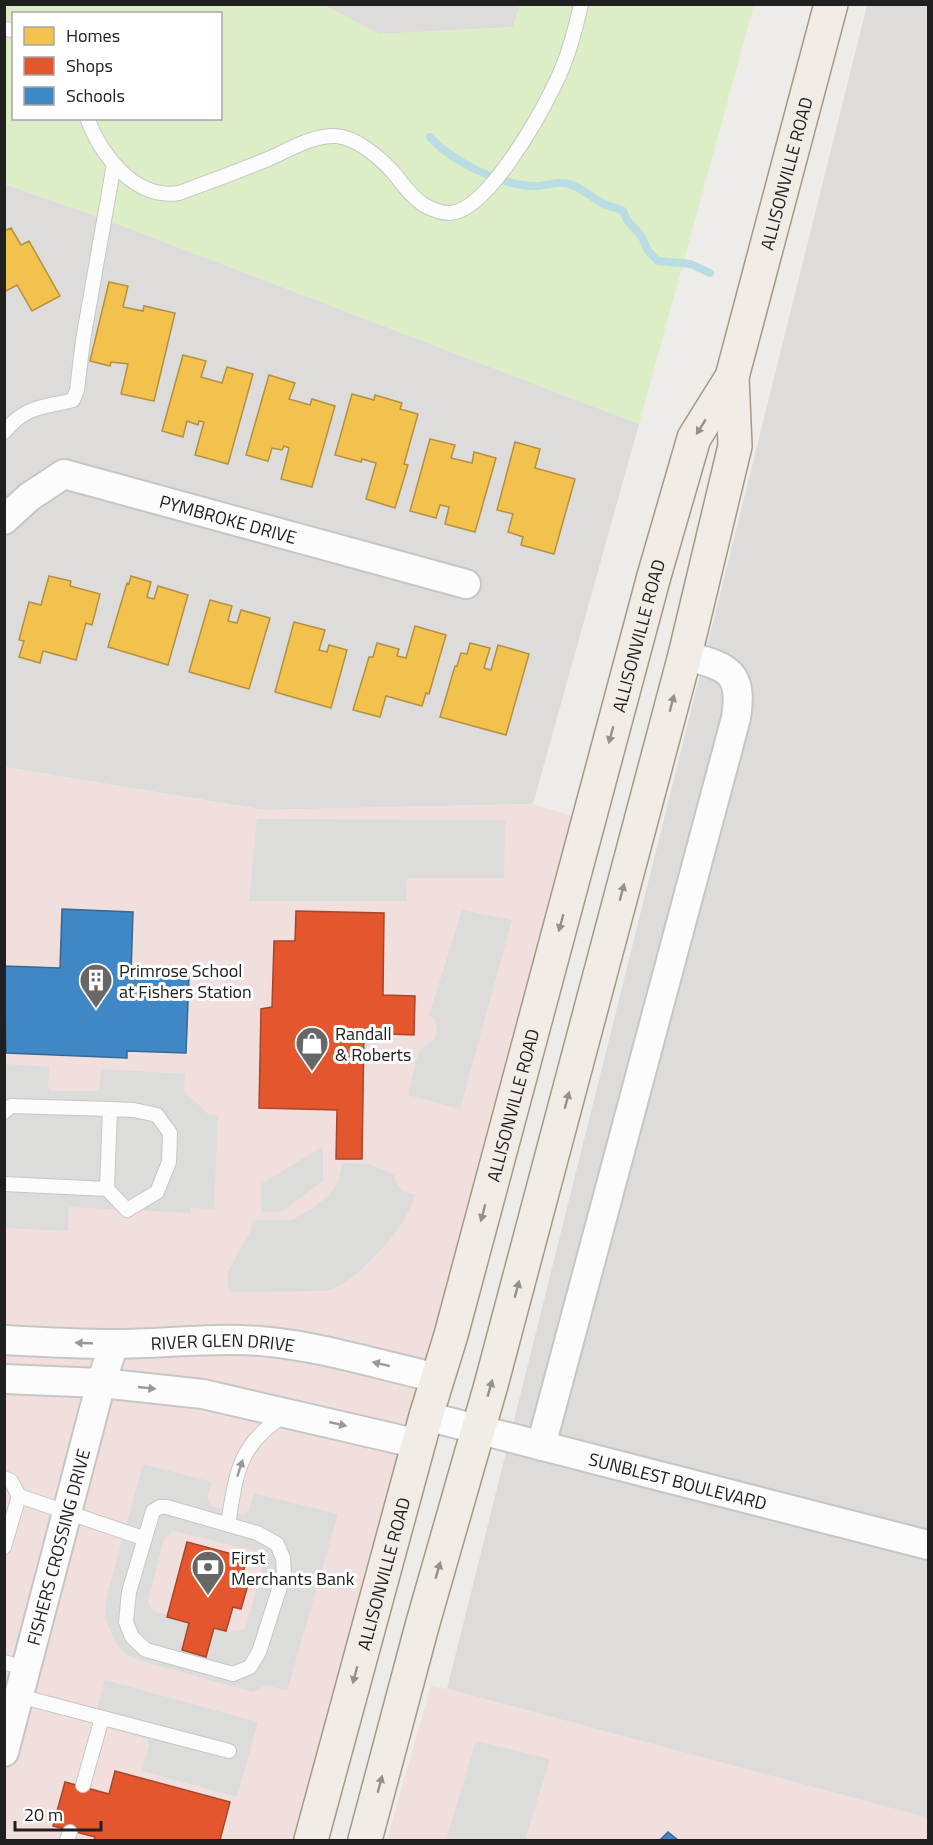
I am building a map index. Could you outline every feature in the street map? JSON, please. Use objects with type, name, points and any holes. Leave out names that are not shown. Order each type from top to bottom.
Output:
[{"type":"main road","name":"ALLISONVILLE ROAD","points":[[311,1840],[663,544],[694,438],[732,377],[831,4]]},
{"type":"main road","name":"ALLISONVILLE ROAD","points":[[365,1840],[419,1637],[478,1431],[685,655],[735,446],[732,377]]},
{"type":"street","name":"PYMBROKE DRIVE","points":[[4,520],[29,497],[64,474],[466,584]]},
{"type":"street","points":[[542,1446],[736,718],[738,690],[734,679],[726,669],[685,655]]},
{"type":"street","name":"RIVER GLEN DRIVE","points":[[4,1340],[114,1344],[238,1339],[263,1341],[333,1352],[438,1377]]},
{"type":"street","name":"FISHERS CROSSING DRIVE","points":[[4,1752],[19,1696],[15,1666],[68,1511],[101,1383],[114,1344]]},
{"type":"street","points":[[4,1379],[101,1383],[203,1394],[289,1413],[423,1430]]},
{"type":"street","name":"SUNBLEST BOULEVARD","points":[[423,1430],[478,1431],[928,1545]]},
{"type":"lane","points":[[88,120],[103,151],[114,164],[140,186],[166,195],[179,193],[214,180],[302,143],[326,136],[339,136],[353,141],[391,170],[424,205],[439,212],[451,213],[478,200],[505,167],[527,134],[554,86],[573,37],[581,4]]},
{"type":"lane","points":[[4,432],[20,415],[44,405],[74,400],[114,164]]},
{"type":"lane","points":[[4,1112],[11,1106],[134,1110],[157,1115],[170,1133],[169,1162],[157,1192],[127,1210],[107,1189],[4,1184]]},
{"type":"lane","points":[[107,1189],[110,1109]]},
{"type":"lane","points":[[228,1525],[233,1494],[244,1455],[253,1440],[269,1425],[289,1413]]},
{"type":"lane","points":[[4,1478],[11,1481],[19,1496],[4,1547]]},
{"type":"lane","points":[[19,1496],[143,1538]]},
{"type":"lane","points":[[166,1507],[257,1533],[277,1544],[283,1558],[284,1574],[259,1652],[250,1667],[233,1674],[146,1650],[132,1637],[126,1622],[126,1609],[133,1572],[143,1538],[153,1511],[166,1507]]},
{"type":"lane","points":[[19,1696],[229,1751]]},
{"type":"lane","points":[[83,1785],[102,1718]]},
{"type":"shaded area","points":[[323,5],[520,5],[513,27],[379,34]]},
{"type":"shaded area","points":[[867,5],[928,5],[928,1818],[447,1689]]},
{"type":"shaded area","points":[[4,184],[94,215],[639,424],[533,804],[265,810],[5,767]]},
{"type":"shaded area","points":[[4,767],[265,810],[533,804],[576,817],[301,1840],[5,1840]]},
{"type":"shaded area","points":[[257,819],[505,820],[504,878],[410,878],[406,881],[407,901],[249,901]]},
{"type":"shaded area","points":[[462,910],[512,920],[460,1109],[408,1095],[419,1050],[434,1040],[437,1032],[435,1020],[429,1015]]},
{"type":"shaded area","points":[[5,1064],[49,1067],[48,1086],[52,1091],[99,1091],[101,1069],[185,1074],[184,1091],[208,1114],[218,1115],[214,1209],[191,1208],[190,1213],[69,1207],[68,1231],[5,1228]]},
{"type":"shaded area","points":[[323,1146],[323,1181],[283,1211],[262,1213],[261,1184]]},
{"type":"shaded area","points":[[343,1163],[369,1164],[394,1175],[396,1183],[403,1191],[416,1195],[403,1222],[389,1241],[358,1273],[337,1287],[324,1291],[229,1292],[227,1273],[250,1232],[253,1220],[292,1220],[313,1208],[329,1195],[338,1182]]},
{"type":"shaded area","points":[[143,1464],[212,1482],[207,1498],[211,1506],[243,1515],[249,1511],[254,1493],[338,1514],[287,1691],[266,1685],[253,1692],[131,1657],[121,1650],[114,1640],[105,1618],[106,1599]],"holes":[[[173,1531],[261,1554],[264,1563],[246,1627],[242,1630],[230,1631],[156,1612],[150,1607],[148,1601],[164,1539]]]},
{"type":"shaded area","points":[[105,1680],[258,1722],[237,1797],[142,1771],[149,1746],[147,1739],[93,1723]]},
{"type":"shaded area","points":[[431,1685],[928,1818],[928,1840],[387,1840]]},
{"type":"shaded area","points":[[476,1741],[550,1759],[525,1840],[446,1840]]},
{"type":"green space","points":[[5,5],[323,5],[379,34],[513,27],[520,5],[754,5],[639,424],[94,215],[5,184]]},
{"type":"building: Homes","points":[[11,228],[21,245],[29,241],[60,296],[32,311],[17,285],[4,292],[4,231]]},
{"type":"building: Homes","points":[[109,282],[128,286],[123,307],[143,311],[144,306],[175,313],[154,401],[121,394],[128,364],[111,362],[110,366],[90,361]]},
{"type":"building: Homes","points":[[183,355],[206,361],[201,377],[222,383],[227,367],[253,374],[228,464],[195,455],[204,422],[199,421],[198,425],[187,421],[183,437],[162,431]]},
{"type":"building: Homes","points":[[269,375],[295,383],[289,399],[310,405],[312,399],[335,406],[312,487],[281,479],[289,448],[284,446],[282,450],[272,448],[268,461],[246,455]]},
{"type":"building: Homes","points":[[352,394],[374,400],[375,395],[402,403],[400,409],[418,414],[404,464],[408,465],[395,508],[366,499],[376,463],[362,459],[361,462],[335,455]]},
{"type":"building: Homes","points":[[430,439],[455,445],[451,458],[472,463],[474,452],[496,458],[475,532],[445,524],[449,507],[440,505],[436,518],[410,511]]},
{"type":"building: Homes","points":[[515,442],[540,449],[535,468],[575,479],[554,554],[521,545],[523,537],[508,532],[513,514],[497,510]]},
{"type":"building: Homes","points":[[49,576],[71,581],[70,586],[100,594],[92,625],[86,623],[76,660],[43,651],[40,663],[19,657],[24,641],[19,640],[29,602],[41,605]]},
{"type":"building: Homes","points":[[131,576],[151,582],[147,597],[154,599],[158,586],[188,595],[168,665],[108,647]]},
{"type":"building: Homes","points":[[210,600],[232,606],[228,621],[237,623],[241,610],[270,618],[249,689],[189,672]]},
{"type":"building: Homes","points":[[294,622],[325,630],[319,650],[327,652],[329,645],[347,650],[331,708],[275,692]]},
{"type":"building: Homes","points":[[415,626],[446,635],[429,694],[426,693],[422,706],[386,696],[380,717],[353,710],[369,657],[373,657],[377,643],[399,649],[397,656],[406,658]]},
{"type":"building: Homes","points":[[470,643],[490,648],[484,668],[491,670],[498,645],[529,654],[506,735],[440,717],[455,666],[457,666],[461,653],[467,654]]},
{"type":"building: Shops","name":"Randall & Roberts","points":[[296,911],[384,913],[383,995],[415,996],[414,1035],[364,1033],[362,1159],[336,1159],[337,1110],[259,1108],[261,1009],[272,1007],[274,941],[295,941]]},
{"type":"building: Shops","name":"First Merchants Bank","points":[[187,1542],[247,1558],[240,1584],[248,1585],[241,1609],[233,1607],[226,1631],[214,1628],[206,1657],[182,1650],[189,1623],[167,1617]]},
{"type":"building: Shops","points":[[115,1771],[230,1802],[220,1840],[94,1840],[95,1837],[53,1826],[65,1782],[109,1794]]},
{"type":"building: Schools","name":"Primrose School at Fishers Station","points":[[62,909],[133,912],[131,974],[189,976],[186,1053],[127,1051],[127,1058],[6,1053],[4,966],[60,968]]},
{"type":"building: Schools","points":[[668,1832],[678,1840],[660,1840]]},
{"type":"waterway","points":[[430,137],[451,155],[492,177],[520,185],[537,186],[561,183],[577,187],[606,205],[623,211],[627,220],[642,237],[648,251],[658,261],[691,264],[710,273]]},
{"type":"place","name":"Primrose School at Fishers Station","points":[[96,1009]]},
{"type":"place","name":"Randall & Roberts","points":[[312,1072]]},
{"type":"place","name":"First Merchants Bank","points":[[208,1596]]}]
